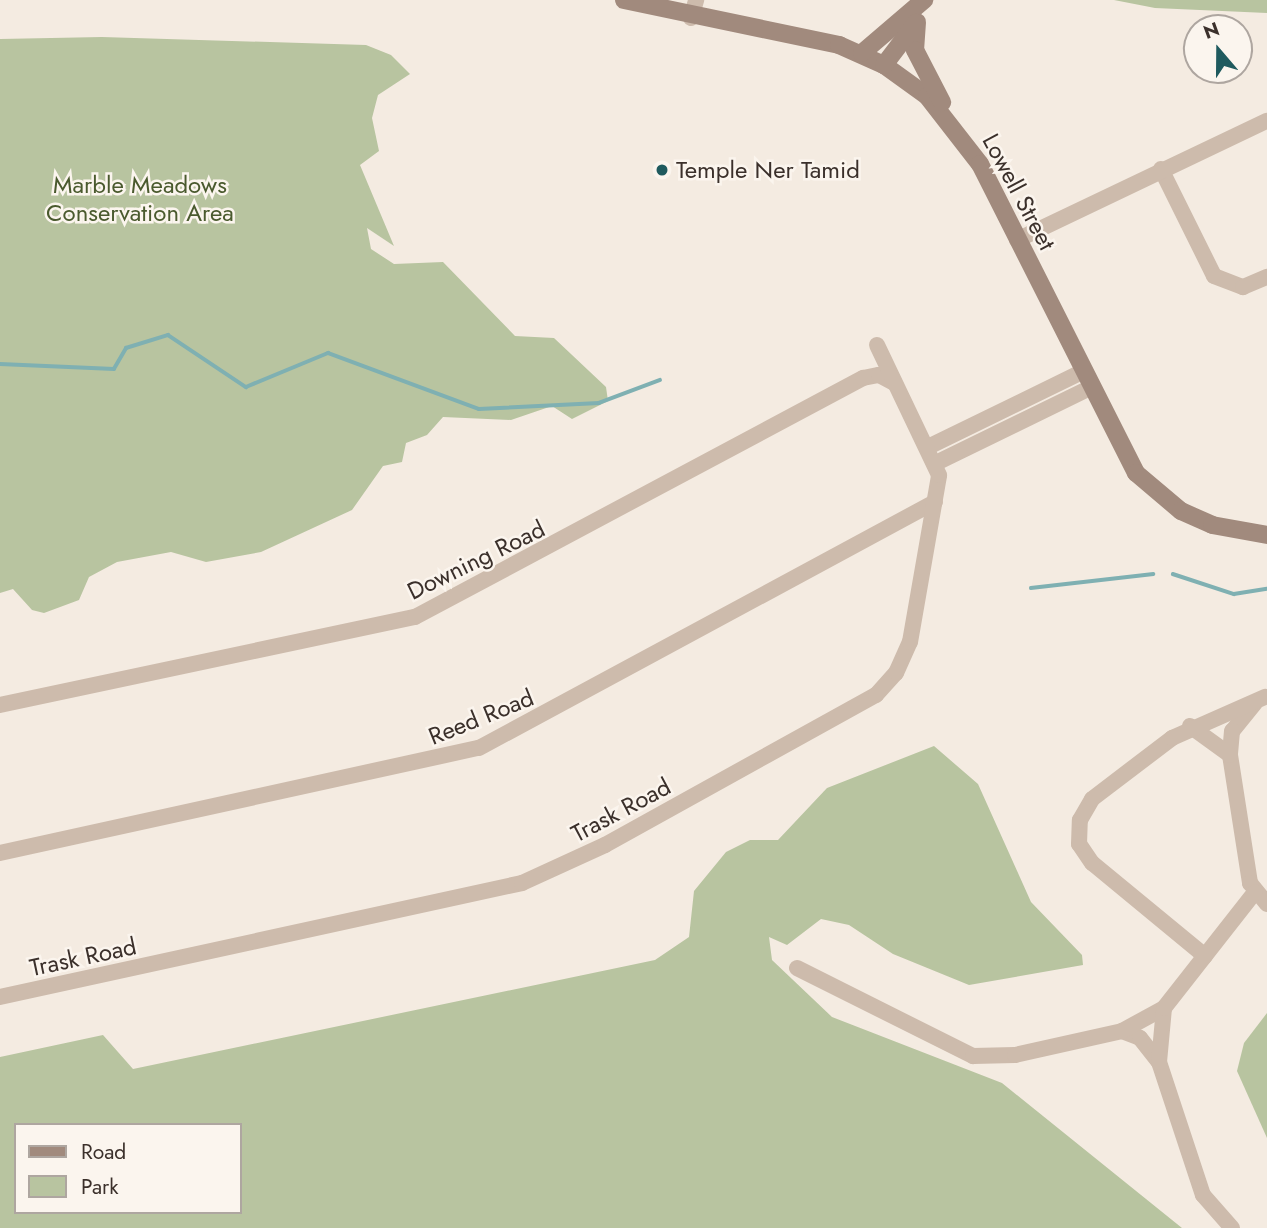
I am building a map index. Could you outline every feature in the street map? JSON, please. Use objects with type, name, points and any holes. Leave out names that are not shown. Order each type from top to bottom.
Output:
[{"type":"main road","name":"Lowell Street","points":[[624,0],[691,18],[862,53],[884,65],[951,121],[1017,240],[1125,456],[1169,503],[1212,525],[1267,535]]},
{"type":"main road","points":[[884,65],[917,22],[926,0]]},
{"type":"main road","points":[[862,53],[926,0]]},
{"type":"main road","points":[[917,22],[919,62],[951,121]]},
{"type":"street","points":[[691,18],[696,0]]},
{"type":"street","points":[[1017,240],[1161,169],[1267,121]]},
{"type":"street","points":[[1161,169],[1214,276],[1242,287],[1267,277]]},
{"type":"street","name":"Trask Road","points":[[0,997],[476,897],[605,845],[848,713],[886,685],[910,642],[935,502],[936,463],[877,345]]},
{"type":"street","name":"Downing Road","points":[[0,705],[415,617],[863,378],[879,375],[894,383]]},
{"type":"street","points":[[928,447],[1086,380]]},
{"type":"street","points":[[936,463],[1086,380]]},
{"type":"street","name":"Reed Road","points":[[0,853],[479,748],[935,502]]},
{"type":"street","points":[[1205,956],[1092,863],[1079,831],[1092,799],[1190,726],[1266,697]]},
{"type":"street","points":[[1266,697],[1237,722],[1230,755],[1255,892],[1267,904]]},
{"type":"street","points":[[1190,726],[1230,755]]},
{"type":"street","points":[[797,968],[973,1056],[1015,1055],[1122,1031],[1164,1009],[1255,892]]},
{"type":"street","points":[[1159,1062],[1164,1009]]},
{"type":"street","points":[[1122,1031],[1140,1038],[1159,1062],[1203,1195],[1231,1228]]},
{"type":"green space","points":[[1114,0],[1267,0],[1267,13],[1155,8]]},
{"type":"green space","name":"Marble Meadows Conservation Area","points":[[102,37],[366,45],[391,55],[410,74],[378,95],[372,118],[379,151],[360,165],[394,246],[367,228],[371,249],[394,264],[443,262],[515,336],[554,338],[606,387],[608,401],[572,419],[552,406],[511,420],[443,417],[427,435],[406,443],[402,462],[383,466],[352,510],[261,552],[206,562],[171,552],[117,562],[89,577],[79,600],[44,613],[32,610],[13,589],[0,593],[0,39]]},
{"type":"green space","points":[[934,746],[978,784],[1031,902],[1082,955],[1083,965],[969,985],[893,954],[849,925],[821,919],[787,945],[769,937],[772,960],[832,1017],[1002,1083],[1182,1228],[0,1228],[0,1057],[103,1035],[133,1069],[655,960],[689,937],[694,891],[726,852],[750,840],[778,840],[827,788]]},
{"type":"green space","points":[[1267,1013],[1267,1138],[1237,1071],[1244,1043]]},
{"type":"waterway","points":[[0,364],[114,369],[126,348],[168,335],[246,387],[328,353],[479,409],[599,403],[660,380]]},
{"type":"waterway","points":[[1031,588],[1153,574]]},
{"type":"waterway","points":[[1173,574],[1234,594],[1267,589]]},
{"type":"place","name":"Temple Ner Tamid","points":[[662,170]]}]
